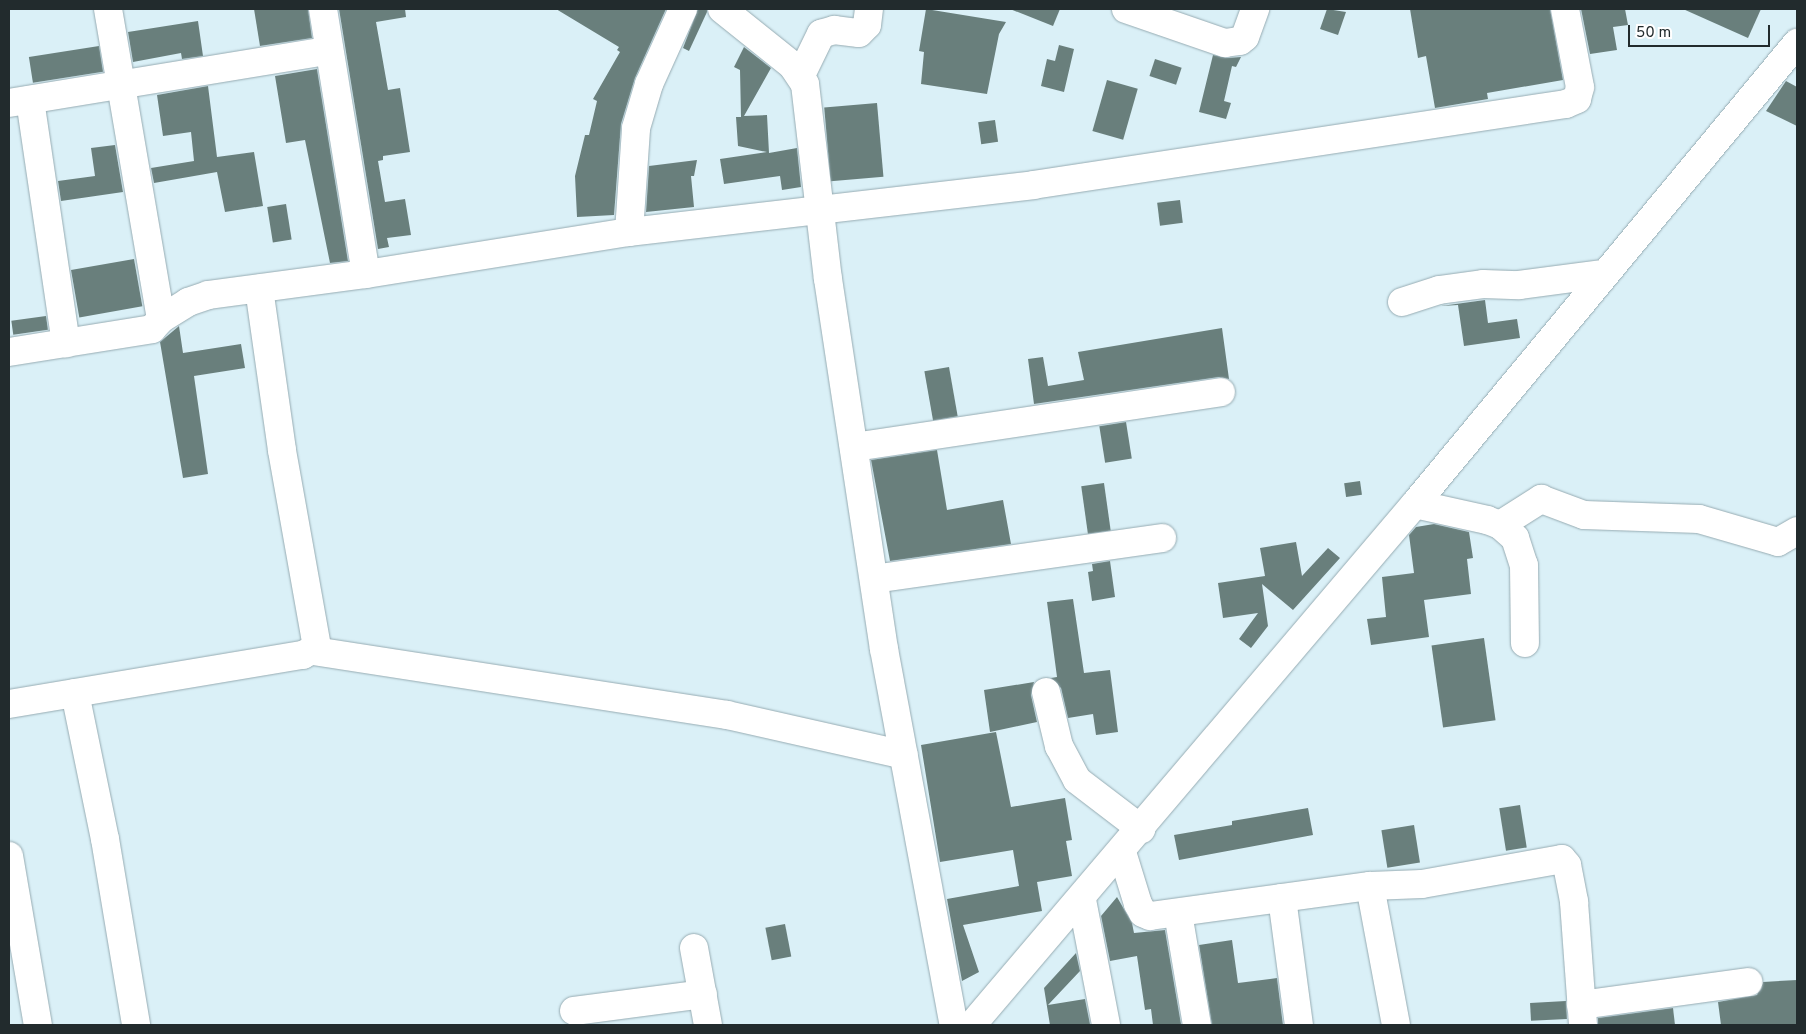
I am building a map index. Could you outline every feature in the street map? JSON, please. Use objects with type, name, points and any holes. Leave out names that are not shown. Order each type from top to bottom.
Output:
[{"type":"street","points":[[108,9],[161,319]]},
{"type":"street","points":[[323,9],[328,51],[366,274]]},
{"type":"street","points":[[629,232],[636,128],[649,84],[683,9]]},
{"type":"street","points":[[722,9],[801,75],[807,96],[829,288],[874,580],[954,1025]]},
{"type":"street","points":[[801,75],[821,34],[834,30],[859,33],[867,25],[870,9]]},
{"type":"street","points":[[1126,9],[1225,43],[1240,41],[1245,37],[1255,9]]},
{"type":"street","points":[[9,352],[143,332],[158,325],[161,319],[196,298],[366,274],[629,232],[821,212],[1034,185],[1573,102],[1580,87],[1565,9]]},
{"type":"street","points":[[972,1025],[1082,900],[1415,504],[1603,274],[1797,43]]},
{"type":"street","points":[[66,343],[19,101],[120,87],[328,51]]},
{"type":"street","points":[[1402,302],[1439,290],[1483,284],[1519,285],[1603,274]]},
{"type":"street","points":[[259,289],[282,450],[317,644],[314,651]]},
{"type":"street","points":[[854,447],[1221,392]]},
{"type":"street","points":[[1500,525],[1541,499],[1584,515],[1699,520],[1778,542],[1797,531]]},
{"type":"street","points":[[1415,504],[1500,525],[1515,538],[1522,556],[1525,643]]},
{"type":"street","points":[[874,580],[1162,538]]},
{"type":"street","points":[[9,704],[314,651],[727,715],[904,755]]},
{"type":"street","points":[[1046,692],[1059,746],[1077,780],[1141,829]]},
{"type":"street","points":[[75,693],[105,839],[136,1025]]},
{"type":"street","points":[[1122,852],[1143,913],[1150,916],[1178,914],[1370,886],[1422,884],[1564,861],[1574,902],[1582,1015],[1748,982]]},
{"type":"street","points":[[9,856],[38,1025]]},
{"type":"street","points":[[1370,886],[1396,1025]]},
{"type":"street","points":[[1282,898],[1299,1025]]},
{"type":"street","points":[[1082,900],[1106,1025]]},
{"type":"street","points":[[1178,914],[1197,1025]]},
{"type":"street","points":[[694,948],[708,1025]]},
{"type":"street","points":[[574,1011],[703,994]]},
{"type":"building","points":[[254,9],[308,9],[312,38],[260,46]]},
{"type":"building","points":[[339,9],[405,9],[406,17],[376,22],[388,90],[400,88],[410,152],[383,156],[383,160],[378,161],[385,202],[405,199],[411,235],[387,238],[389,247],[378,249]]},
{"type":"building","points":[[556,9],[666,9],[635,78],[621,124],[614,215],[577,217],[575,176],[585,135],[589,135],[597,101],[593,99],[620,52],[617,50],[619,47]]},
{"type":"building","points":[[698,9],[707,9],[707,12],[689,51],[683,48]]},
{"type":"building","points":[[926,9],[1006,22],[999,34],[987,94],[921,84],[924,52],[919,51]]},
{"type":"building","points":[[1010,9],[1060,9],[1053,26]]},
{"type":"building","points":[[1327,9],[1346,12],[1338,35],[1320,29]]},
{"type":"building","points":[[1410,9],[1550,9],[1563,80],[1487,93],[1488,99],[1435,108],[1426,56],[1418,58]]},
{"type":"building","points":[[1581,9],[1625,9],[1628,25],[1613,27],[1617,50],[1590,54]]},
{"type":"building","points":[[1683,9],[1761,9],[1748,38]]},
{"type":"building","points":[[198,21],[203,56],[182,59],[181,53],[133,62],[128,32]]},
{"type":"building","points":[[1059,45],[1074,49],[1064,92],[1041,86],[1047,59],[1055,61]]},
{"type":"building","points":[[99,46],[103,72],[33,83],[29,57]]},
{"type":"building","points":[[744,47],[771,68],[744,116],[767,115],[769,153],[797,148],[801,187],[782,190],[780,176],[724,184],[720,159],[767,152],[738,146],[736,117],[741,117],[740,70],[734,67]]},
{"type":"building","points":[[1213,55],[1227,58],[1241,57],[1236,67],[1232,66],[1224,101],[1231,103],[1226,119],[1199,112]]},
{"type":"building","points":[[1155,59],[1182,68],[1176,85],[1149,76]]},
{"type":"building","points":[[317,69],[348,261],[330,263],[305,140],[286,143],[275,76]]},
{"type":"building","points":[[1107,80],[1138,89],[1123,140],[1092,131]]},
{"type":"building","points":[[1786,81],[1797,87],[1797,126],[1766,111]]},
{"type":"building","points":[[208,86],[217,157],[254,152],[263,206],[225,212],[217,172],[154,183],[151,168],[194,161],[191,132],[163,136],[157,95]]},
{"type":"building","points":[[877,103],[883,177],[831,181],[824,108]]},
{"type":"building","points":[[995,120],[998,142],[981,144],[978,122]]},
{"type":"building","points":[[115,145],[123,192],[61,201],[58,181],[95,176],[91,148]]},
{"type":"building","points":[[697,160],[694,176],[691,176],[694,207],[646,212],[649,166]]},
{"type":"building","points":[[1180,200],[1183,223],[1160,226],[1157,203]]},
{"type":"building","points":[[286,204],[292,240],[273,243],[267,207]]},
{"type":"building","points":[[134,259],[142,306],[79,317],[71,270]]},
{"type":"building","points":[[1485,300],[1488,323],[1517,319],[1520,338],[1464,346],[1458,305],[1441,306]]},
{"type":"building","points":[[46,316],[48,330],[13,335],[11,321]]},
{"type":"building","points":[[179,326],[183,353],[241,344],[245,368],[194,376],[208,474],[183,478],[160,342]]},
{"type":"building","points":[[1222,328],[1229,379],[1219,377],[1034,404],[1028,359],[1043,357],[1048,386],[1084,380],[1078,352]]},
{"type":"building","points":[[949,367],[958,416],[933,421],[924,371]]},
{"type":"building","points":[[1126,422],[1132,459],[1105,463],[1099,426]]},
{"type":"building","points":[[937,450],[947,510],[1003,500],[1011,544],[890,561],[871,460]]},
{"type":"building","points":[[1360,481],[1362,495],[1346,497],[1344,483]]},
{"type":"building","points":[[1104,483],[1111,531],[1088,534],[1081,486]]},
{"type":"building","points":[[1434,524],[1469,532],[1473,558],[1467,559],[1471,594],[1424,600],[1429,637],[1371,645],[1367,619],[1386,617],[1382,577],[1414,573],[1409,535],[1416,527]]},
{"type":"building","points":[[1296,542],[1302,576],[1328,548],[1340,558],[1293,610],[1262,584],[1268,626],[1251,648],[1239,639],[1258,613],[1223,618],[1218,583],[1265,576],[1260,548]]},
{"type":"building","points":[[1110,561],[1115,597],[1092,601],[1088,572],[1093,571],[1092,564]]},
{"type":"building","points":[[1073,599],[1084,673],[1110,670],[1118,732],[1096,735],[1093,714],[1068,718],[1061,688],[1051,678],[1057,677],[1047,602]]},
{"type":"building","points":[[1484,638],[1496,720],[1443,728],[1432,645]]},
{"type":"building","points":[[1034,682],[1031,695],[1037,722],[990,732],[984,690]]},
{"type":"building","points":[[996,732],[1011,807],[1065,798],[1072,840],[1066,841],[1072,876],[1037,882],[1042,911],[963,925],[979,972],[962,981],[947,899],[1019,886],[1013,850],[940,862],[921,745]]},
{"type":"building","points":[[1520,805],[1527,847],[1506,851],[1499,808]]},
{"type":"building","points":[[1308,808],[1313,835],[1179,860],[1174,835],[1232,825],[1232,821]]},
{"type":"building","points":[[1414,825],[1420,863],[1387,868],[1381,830]]},
{"type":"building","points":[[1117,897],[1132,923],[1134,933],[1165,930],[1181,1024],[1153,1025],[1151,1009],[1145,1010],[1137,956],[1110,961],[1101,916]]},
{"type":"building","points":[[785,924],[791,956],[772,960],[765,928]]},
{"type":"building","points":[[1232,940],[1238,983],[1277,978],[1283,1025],[1212,1025],[1199,945]]},
{"type":"building","points":[[1076,953],[1080,971],[1048,1005],[1085,999],[1090,1024],[1050,1025],[1044,988]]},
{"type":"building","points":[[1797,980],[1797,1025],[1721,1025],[1718,1002],[1757,995],[1763,982]]},
{"type":"building","points":[[1566,1001],[1567,1019],[1531,1021],[1530,1003]]},
{"type":"building","points":[[1673,1008],[1675,1025],[1598,1025],[1598,1018]]}]
